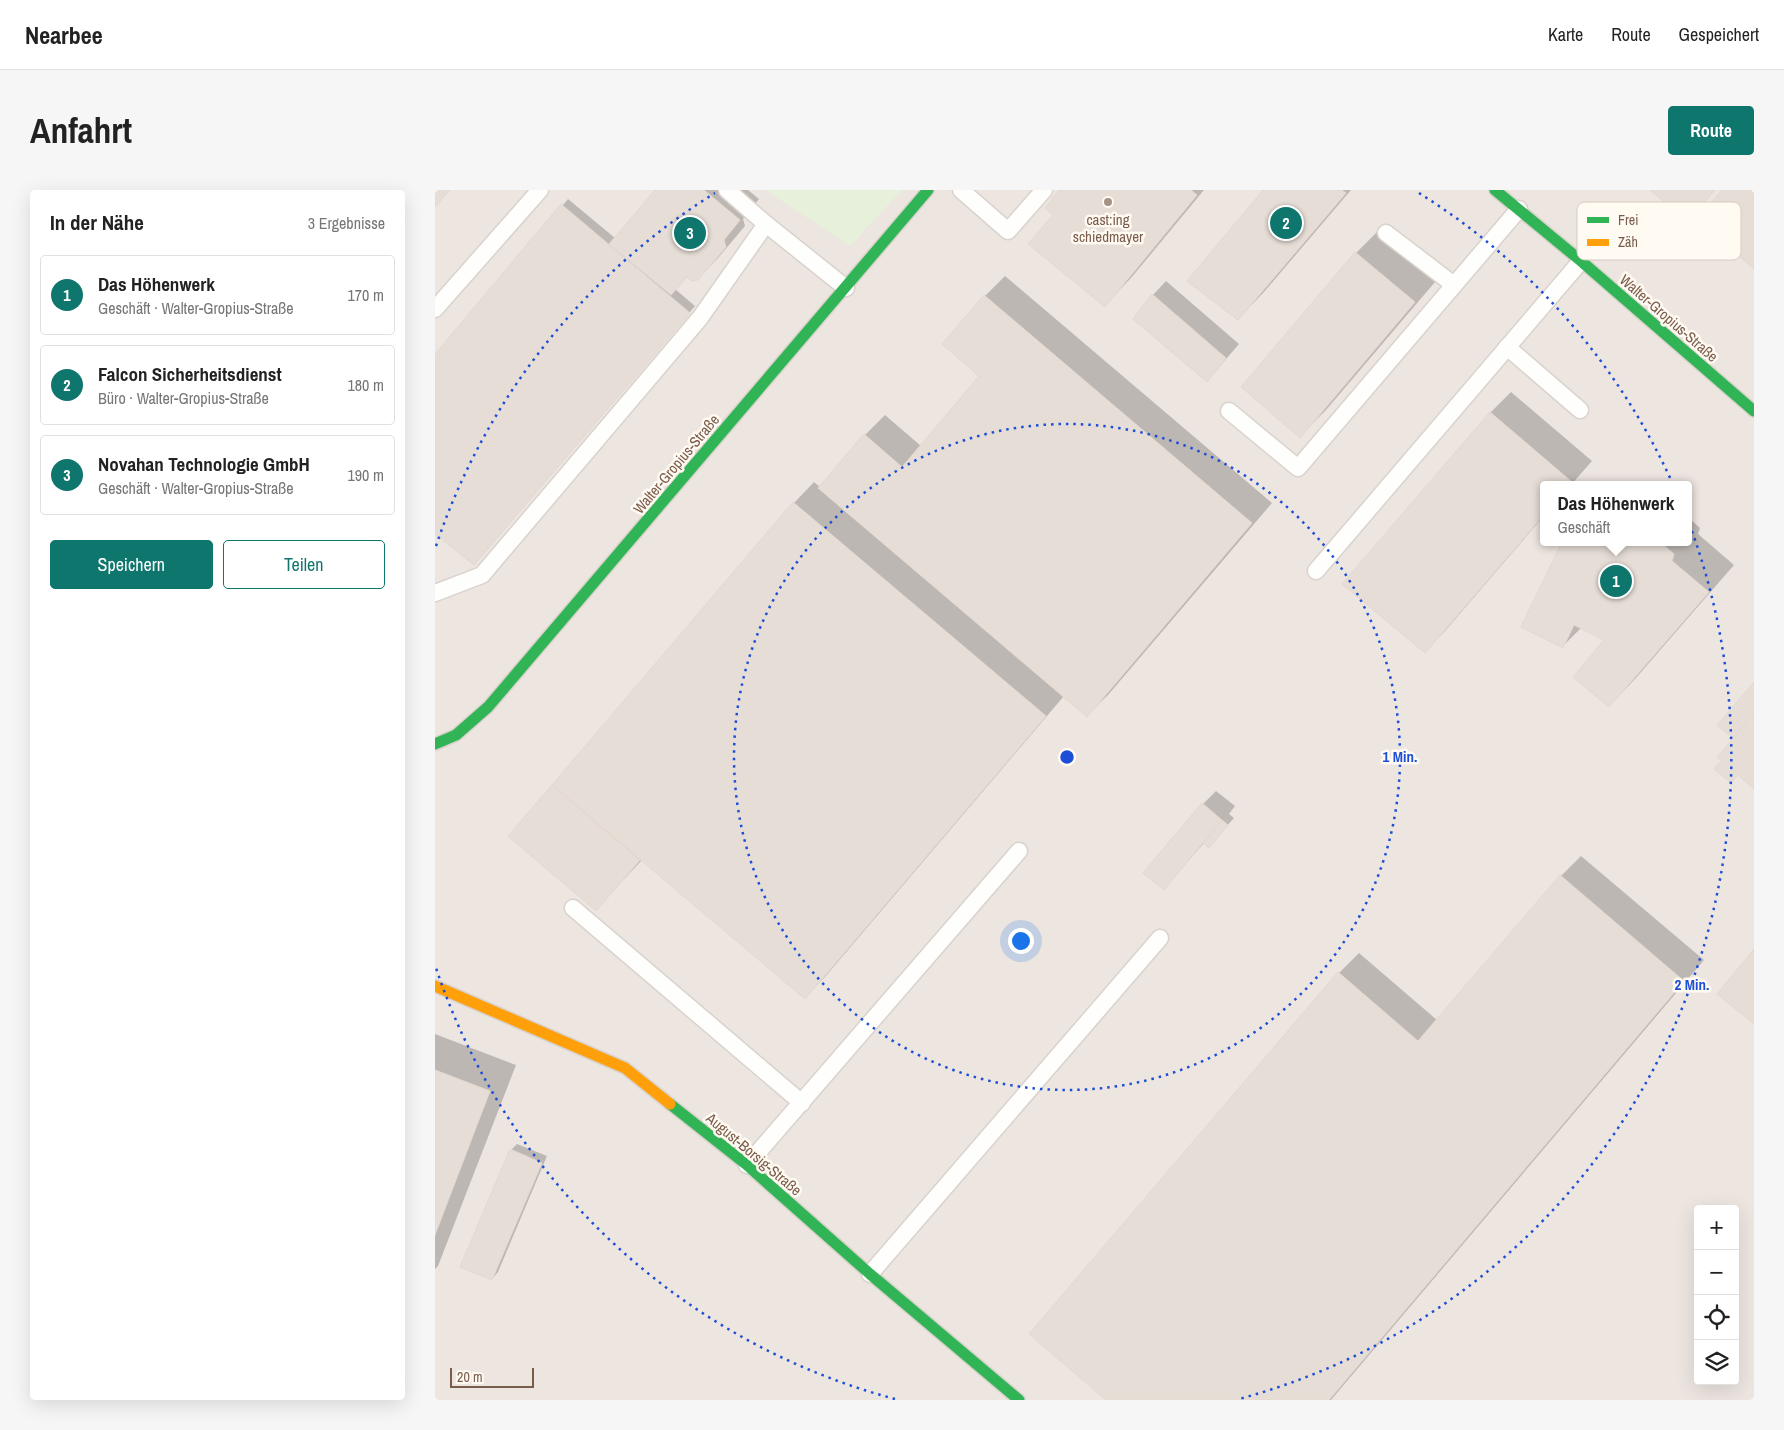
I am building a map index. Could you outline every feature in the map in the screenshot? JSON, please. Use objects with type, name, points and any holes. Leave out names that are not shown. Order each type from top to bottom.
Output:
[{"type":"street","name":"Walter-Gropius-Straße","points":[[435,744],[456,735],[488,706],[928,190]]},
{"type":"street","name":"Walter-Gropius-Straße","points":[[1495,190],[1577,258]]},
{"type":"street","name":"Walter-Gropius-Straße","points":[[1581,261],[1754,411]]},
{"type":"street","name":"August-Borsig-Straße","points":[[435,986],[625,1068],[747,1165],[870,1274],[1019,1400]]},
{"type":"lane","points":[[435,309],[540,190]]},
{"type":"lane","points":[[727,190],[846,288]]},
{"type":"lane","points":[[961,190],[1008,231],[1044,190]]},
{"type":"lane","points":[[1229,411],[1298,468],[1519,209]]},
{"type":"lane","points":[[435,593],[482,575],[700,318],[766,224]]},
{"type":"lane","points":[[1386,233],[1454,285]]},
{"type":"lane","points":[[1316,572],[1581,261]]},
{"type":"lane","points":[[1507,347],[1580,410]]},
{"type":"lane","points":[[747,1165],[1019,851]]},
{"type":"lane","points":[[573,908],[802,1103]]},
{"type":"lane","points":[[870,1274],[1160,938]]},
{"type":"shaded area","points":[[435,190],[1754,190],[1754,1400],[435,1400]]},
{"type":"green space","points":[[765,190],[902,190],[850,246]]},
{"type":"building","points":[[435,190],[450,190],[435,207]]},
{"type":"building","points":[[655,190],[704,190],[740,220],[724,240],[726,247],[698,280],[691,281],[687,277],[671,295],[609,244]]},
{"type":"building","points":[[1059,190],[1191,190],[1197,195],[1105,307],[1028,244],[1053,215],[1045,208]]},
{"type":"building","points":[[1263,190],[1342,190],[1346,193],[1238,320],[1187,281]]},
{"type":"building","points":[[1650,190],[1715,190],[1705,202],[1664,202]]},
{"type":"building","points":[[1722,190],[1754,190],[1754,269],[1741,258],[1741,202],[1712,202]]},
{"type":"building","points":[[561,204],[690,313],[474,565],[435,534],[435,354]]},
{"type":"building","points":[[1355,252],[1415,302],[1300,438],[1241,387]]},
{"type":"building","points":[[1152,294],[1226,358],[1207,382],[1133,319]]},
{"type":"building","points":[[984,295],[1252,523],[1087,717],[818,488],[864,434],[902,467],[979,376],[942,344]]},
{"type":"building","points":[[1490,412],[1571,481],[1540,481],[1540,519],[1425,653],[1342,584]]},
{"type":"building","points":[[793,502],[1046,716],[805,999],[552,785]]},
{"type":"building","points":[[1560,546],[1665,546],[1674,554],[1672,561],[1709,592],[1609,707],[1573,677],[1604,640],[1574,625],[1563,648],[1521,627]]},
{"type":"building","points":[[1754,682],[1754,714],[1733,738],[1717,725]]},
{"type":"building","points":[[1754,714],[1754,789],[1738,775],[1731,783],[1714,769],[1721,761],[1717,757]]},
{"type":"building","points":[[552,785],[640,860],[596,911],[508,836]]},
{"type":"building","points":[[1202,803],[1222,820],[1164,890],[1143,873]]},
{"type":"building","points":[[1222,820],[1228,825],[1209,848],[1203,843]]},
{"type":"building","points":[[1560,875],[1684,981],[1329,1400],[1106,1400],[1029,1334],[1338,972],[1418,1041]]},
{"type":"building","points":[[1754,949],[1754,1024],[1717,994]]},
{"type":"building","points":[[435,1070],[490,1091],[435,1235]]},
{"type":"building","points":[[510,1149],[542,1163],[492,1280],[460,1267]]},
{"type":"traffic: fast","points":[[435,744],[456,735],[488,707],[928,190]]},
{"type":"traffic: fast","points":[[1495,190],[1577,258]]},
{"type":"traffic: fast","points":[[1580,260],[1754,411]]},
{"type":"traffic: fast","points":[[670,1104],[747,1165],[870,1274],[1019,1400]]},
{"type":"traffic: slow","points":[[435,986],[625,1068],[670,1104]]},
{"type":"place","name":"cast:ing schiedmayer","points":[[1108,202]]},
{"type":"place","name":"Falcon Sicherheitsdienst","points":[[1286,223]]},
{"type":"place","name":"Novahan Technologie GmbH","points":[[690,233]]},
{"type":"place","name":"Das Höhenwerk","points":[[1616,581]]}]
